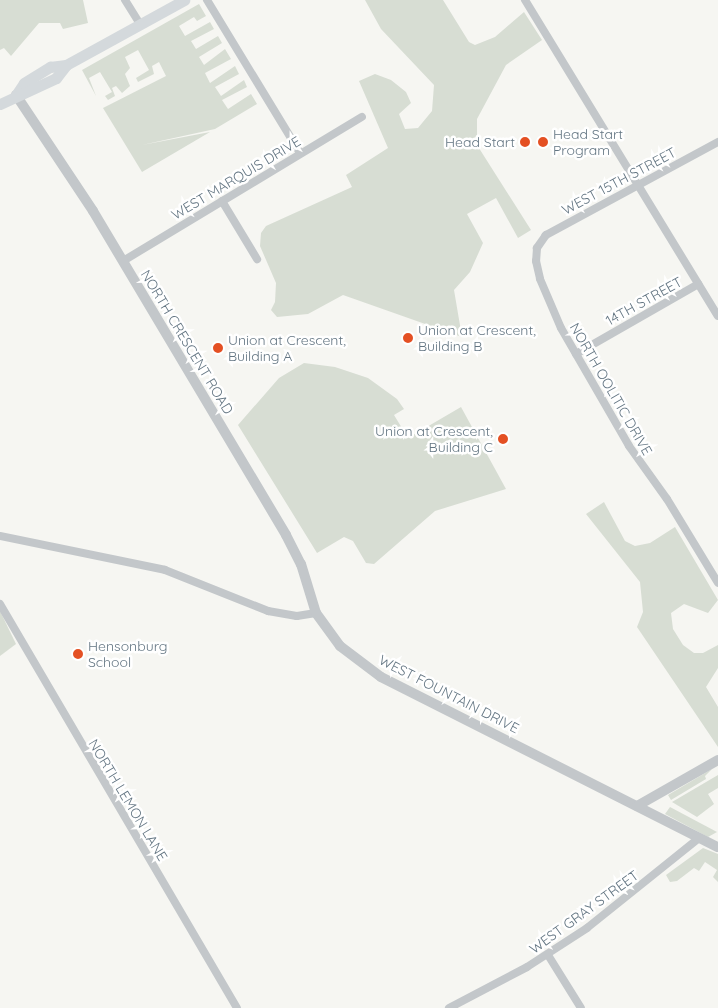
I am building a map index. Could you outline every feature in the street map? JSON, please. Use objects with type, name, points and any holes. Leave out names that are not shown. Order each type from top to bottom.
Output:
[{"type":"main road","points":[[0,104],[16,94],[30,93],[56,78],[66,65],[184,0]]},
{"type":"street","points":[[126,0],[140,24]]},
{"type":"street","points":[[207,0],[300,154]]},
{"type":"street","points":[[525,0],[718,316]]},
{"type":"street","name":"NORTH CRESCENT ROAD","points":[[16,94],[123,260],[286,535],[300,564],[316,613]]},
{"type":"street","name":"WEST MARQUIS DRIVE","points":[[123,260],[362,117]]},
{"type":"street","name":"WEST 15TH STREET","points":[[537,248],[552,232],[718,142]]},
{"type":"street","points":[[222,201],[257,259]]},
{"type":"street","name":"NORTH OOLITIC DRIVE","points":[[537,248],[540,279],[561,328],[629,446],[667,499],[717,578]]},
{"type":"street","name":"14TH STREET","points":[[576,354],[698,284]]},
{"type":"street","points":[[0,536],[165,570],[268,611],[296,616],[316,613]]},
{"type":"street","name":"NORTH LEMON LANE","points":[[0,604],[237,1008]]},
{"type":"street","name":"WEST FOUNTAIN DRIVE","points":[[316,613],[340,646],[374,673],[718,847]]},
{"type":"street","points":[[637,806],[718,760]]},
{"type":"street","name":"WEST GRAY STREET","points":[[449,1008],[548,955],[608,913],[699,838]]},
{"type":"street","points":[[548,955],[581,1008]]},
{"type":"shaded area","points":[[0,0],[83,0],[88,23],[63,29],[60,23],[39,23],[11,56],[4,48],[0,50]]},
{"type":"shaded area","points":[[365,0],[443,0],[469,42],[475,45],[495,37],[524,12],[542,40],[506,65],[477,119],[477,145],[531,230],[518,238],[496,198],[467,214],[483,243],[470,272],[454,290],[462,337],[343,295],[308,314],[277,317],[271,310],[275,302],[276,283],[260,246],[261,233],[266,226],[352,187],[346,175],[388,148],[359,81],[375,74],[391,80],[406,92],[411,103],[399,114],[405,129],[418,128],[432,111],[434,85],[381,29]]},
{"type":"shaded area","points":[[199,4],[206,16],[197,21],[194,17],[179,26],[185,36],[210,22],[214,29],[191,41],[196,49],[218,36],[222,43],[199,57],[204,65],[225,49],[231,59],[205,73],[210,83],[235,66],[239,74],[215,87],[221,96],[244,80],[247,87],[222,100],[228,109],[251,94],[257,104],[215,129],[142,145],[210,132],[142,172],[103,108],[166,76],[159,62],[152,66],[154,74],[138,82],[136,78],[149,70],[138,50],[125,57],[130,68],[125,74],[130,86],[122,93],[116,86],[112,88],[115,96],[108,100],[105,96],[112,92],[100,72],[89,78],[96,96],[82,70]]},
{"type":"shaded area","points":[[304,363],[335,367],[368,378],[397,399],[404,409],[394,415],[408,438],[461,407],[506,489],[435,511],[374,564],[366,563],[353,541],[344,537],[317,553],[238,425],[279,378]]},
{"type":"shaded area","points":[[604,502],[625,541],[635,546],[650,543],[675,527],[718,600],[708,613],[684,604],[671,613],[673,629],[683,645],[694,653],[703,653],[718,645],[718,668],[706,687],[718,707],[718,747],[637,627],[643,612],[640,582],[586,514]]},
{"type":"shaded area","points":[[0,611],[16,644],[0,656]]},
{"type":"shaded area","points":[[712,769],[705,776],[706,779],[671,800],[668,795]]},
{"type":"shaded area","points":[[718,775],[718,788],[708,794],[714,804],[697,817],[672,802]]},
{"type":"shaded area","points":[[670,807],[717,832],[708,837],[665,814]]},
{"type":"shaded area","points":[[703,848],[718,854],[718,882],[713,877],[717,870],[705,862],[699,871],[694,868],[677,881],[670,882],[666,875]]},
{"type":"place","name":"Head Start","points":[[525,142]]},
{"type":"place","name":"Head Start Program","points":[[543,142]]},
{"type":"place","name":"Union at Crescent, Building B","points":[[408,338]]},
{"type":"place","name":"Union at Crescent, Building A","points":[[218,348]]},
{"type":"place","name":"Union at Crescent, Building C","points":[[503,439]]},
{"type":"place","name":"Hensonburg School","points":[[78,654]]}]
